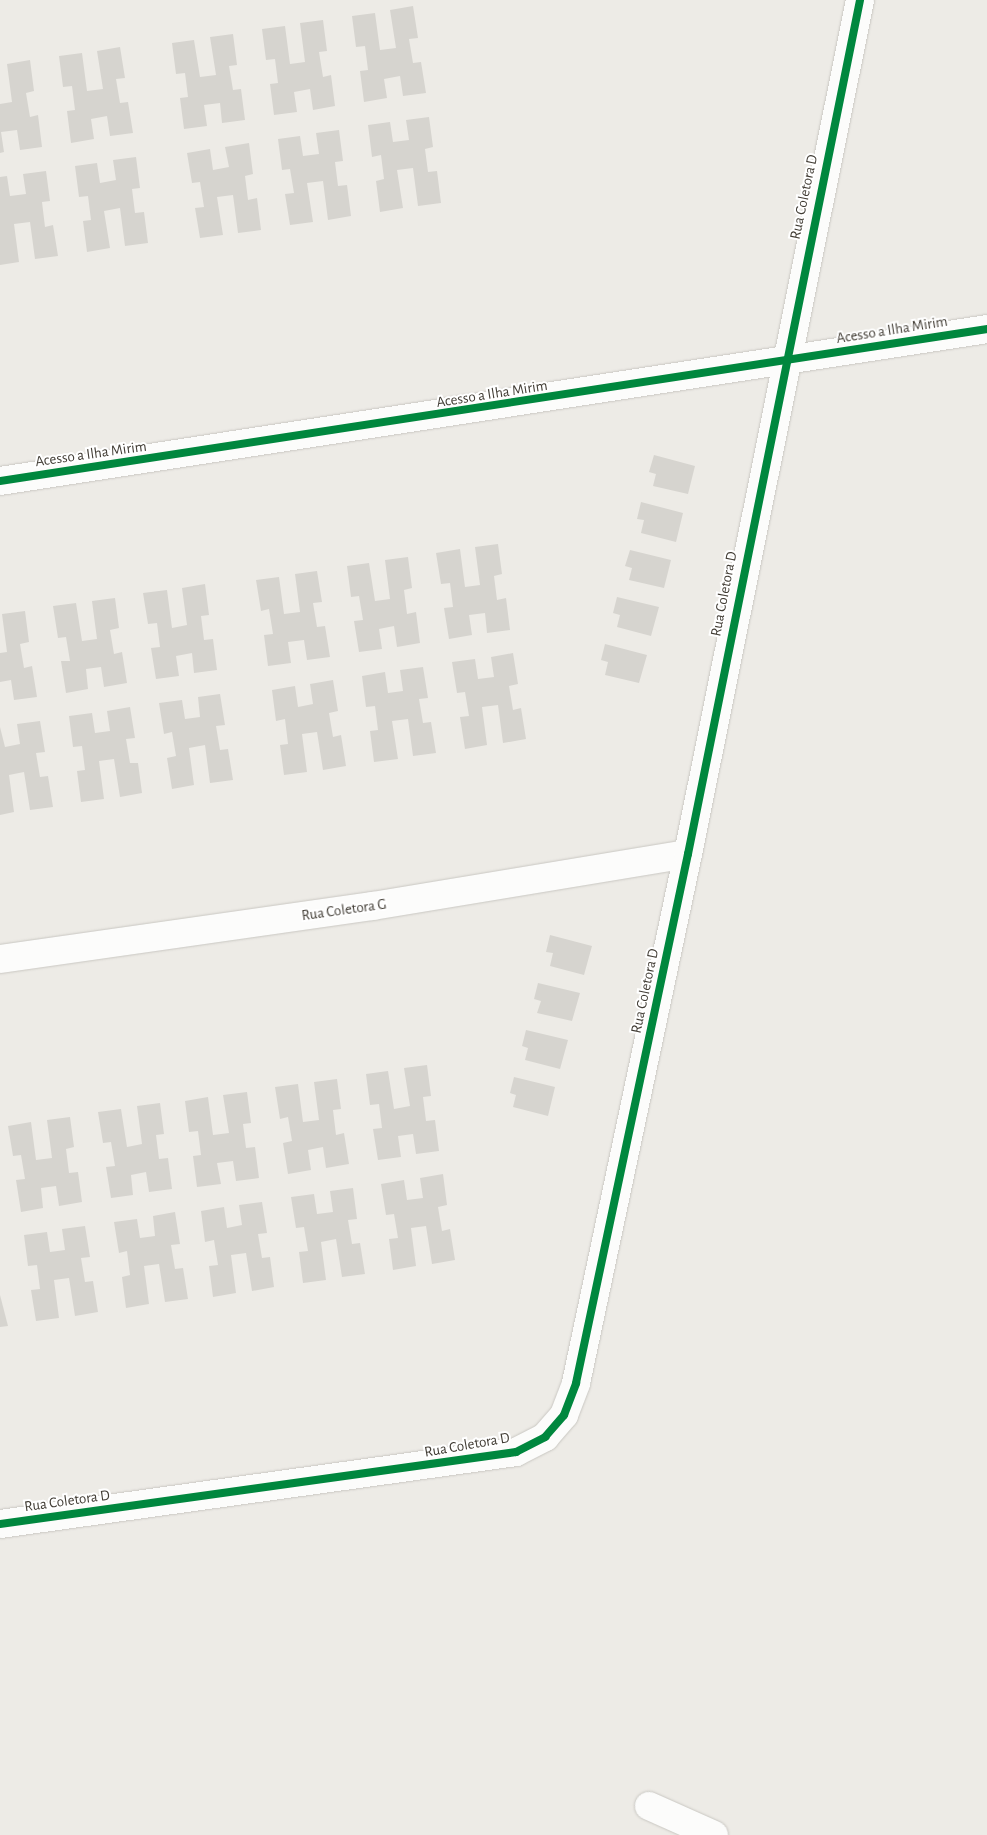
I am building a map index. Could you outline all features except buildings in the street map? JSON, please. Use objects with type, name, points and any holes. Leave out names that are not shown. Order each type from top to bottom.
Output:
[{"type":"street","name":"Rua Coletora D","points":[[0,1524],[450,1464],[516,1452],[545,1438],[564,1415],[576,1383],[688,854],[784,360],[860,0]]},
{"type":"street","name":"Acesso a Ilha Mirim","points":[[0,481],[987,329]]},
{"type":"street","name":"Rua Coletora G","points":[[0,959],[373,906],[688,854]]},
{"type":"street","points":[[649,1806],[714,1835]]},
{"type":"cycle path","points":[[0,1524],[516,1452],[545,1437],[564,1415],[576,1383],[688,854],[860,0]]},
{"type":"cycle path","points":[[0,481],[987,329]]}]
